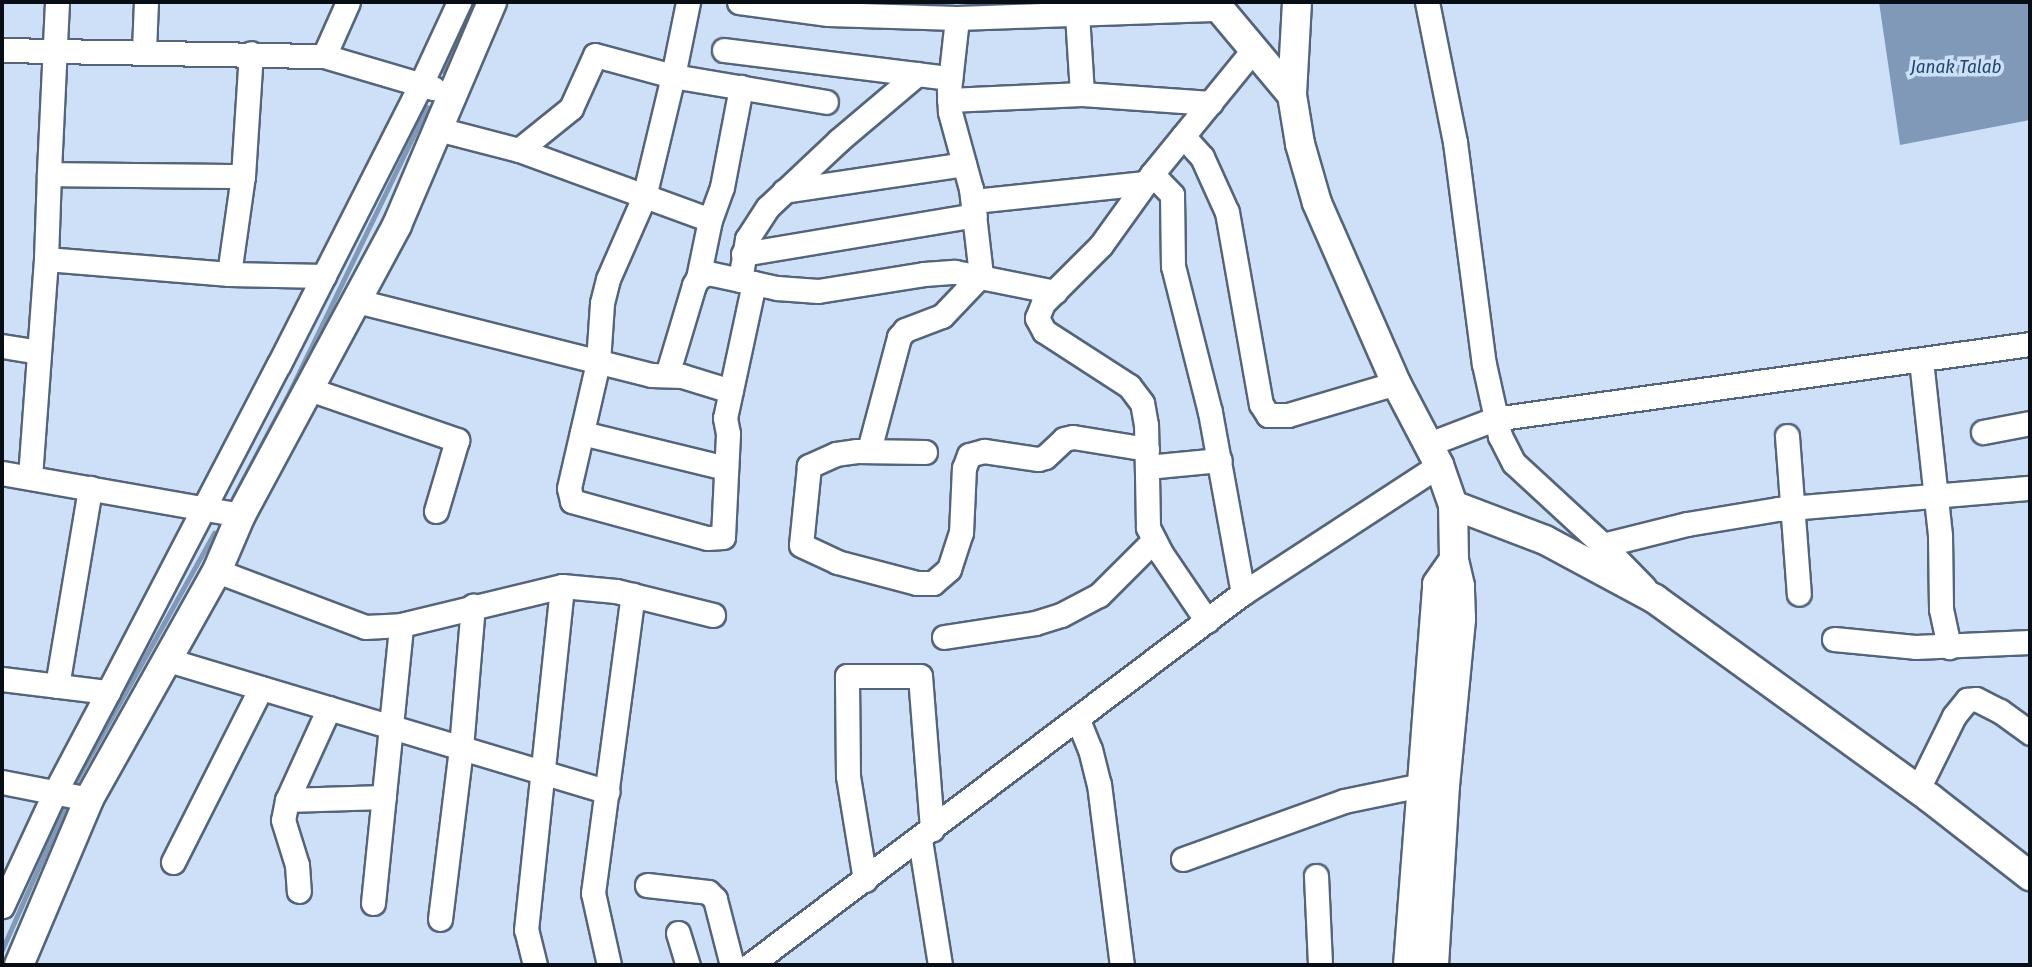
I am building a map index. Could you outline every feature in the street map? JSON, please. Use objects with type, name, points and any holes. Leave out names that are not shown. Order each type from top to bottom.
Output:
[{"type":"main road","points":[[19,965],[89,799],[216,571],[242,515],[397,225],[492,2]]},
{"type":"main road","points":[[1297,2],[1292,95],[1300,144],[1317,203],[1396,383],[1434,455],[1453,505],[1454,560],[1460,586],[1461,619],[1433,786],[1408,965]]},
{"type":"main road","points":[[1217,5],[1292,95]]},
{"type":"main road","points":[[1453,505],[1545,540],[1655,599],[1918,789],[2030,876]]},
{"type":"main road","points":[[1433,786],[1434,965]]},
{"type":"street","points":[[30,477],[46,259],[57,2]]},
{"type":"street","points":[[144,51],[146,2]]},
{"type":"street","points":[[324,56],[348,2]]},
{"type":"street","points":[[2,906],[55,792],[324,276],[421,84],[459,2]]},
{"type":"street","points":[[688,2],[644,197],[608,279],[602,303],[598,362],[569,488],[572,501],[708,537],[723,537],[728,434],[725,418],[747,282],[743,254],[753,227],[784,191],[916,74]]},
{"type":"street","points":[[740,2],[957,18],[1217,5]]},
{"type":"street","points":[[1427,2],[1455,142],[1484,364],[1494,419],[1514,463],[1603,545],[1655,599]]},
{"type":"street","points":[[1077,14],[1082,94]]},
{"type":"street","points":[[869,450],[899,337],[905,330],[942,316],[981,275],[974,208],[950,89],[957,18]]},
{"type":"street","points":[[2,50],[324,56],[453,94]]},
{"type":"street","points":[[724,50],[916,74],[950,89],[1211,103]]},
{"type":"street","points":[[1207,621],[1153,541],[1146,515],[1145,412],[1137,395],[1038,324],[1038,310],[1101,245],[1148,179],[1253,50]]},
{"type":"street","points":[[229,274],[243,176],[251,53]]},
{"type":"street","points":[[519,150],[571,108],[595,55],[673,76],[826,102]]},
{"type":"street","points":[[667,376],[698,278],[710,220],[722,187],[741,88]]},
{"type":"street","points":[[438,129],[519,150],[710,220]]},
{"type":"street","points":[[1183,136],[1202,157],[1227,212],[1261,404],[1268,415],[1288,415],[1396,383]]},
{"type":"street","points":[[784,191],[964,164]]},
{"type":"street","points":[[49,174],[243,176]]},
{"type":"street","points":[[743,254],[974,208],[1148,179],[1172,195],[1173,266],[1220,460],[1243,593]]},
{"type":"street","points":[[46,259],[229,274],[324,276]]},
{"type":"street","points":[[698,278],[708,273],[747,282],[818,291],[924,274],[955,272],[981,275],[1055,292]]},
{"type":"street","points":[[357,301],[651,375],[682,376],[731,391]]},
{"type":"street","points":[[766,961],[865,880],[1243,593],[1434,455],[1494,419],[2030,344]]},
{"type":"street","points":[[2,346],[39,352]]},
{"type":"street","points":[[1921,360],[1936,496],[1941,609],[1949,647]]},
{"type":"street","points":[[309,390],[457,440],[436,511]]},
{"type":"street","points":[[1983,432],[2030,423]]},
{"type":"street","points":[[582,433],[726,468]]},
{"type":"street","points":[[1787,436],[1799,594]]},
{"type":"street","points":[[925,452],[869,450],[836,454],[809,466],[801,545],[837,562],[917,583],[933,583],[949,569],[961,533],[964,468],[969,455],[985,451],[1038,459],[1045,457],[1065,439],[1073,437],[1147,458],[1220,460]]},
{"type":"street","points":[[2,472],[242,515]]},
{"type":"street","points":[[57,686],[90,488]]},
{"type":"street","points":[[1603,545],[1687,524],[1793,508],[2030,488]]},
{"type":"street","points":[[944,636],[1035,623],[1071,610],[1099,594],[1153,541]]},
{"type":"street","points":[[216,571],[365,627],[401,625],[562,586],[633,595],[713,615]]},
{"type":"street","points":[[535,965],[526,930],[545,773],[562,586]]},
{"type":"street","points":[[609,965],[593,893],[633,595]]},
{"type":"street","points":[[440,919],[461,748],[473,606]]},
{"type":"street","points":[[373,903],[401,625]]},
{"type":"street","points":[[1833,639],[1949,647],[2030,642]]},
{"type":"street","points":[[165,659],[607,792]]},
{"type":"street","points":[[865,880],[848,776],[847,676],[920,676],[926,835],[940,965]]},
{"type":"street","points":[[2,679],[108,692]]},
{"type":"street","points":[[173,862],[261,688]]},
{"type":"street","points":[[1918,789],[1954,716],[1967,699],[1976,699],[2000,711],[2030,733]]},
{"type":"street","points":[[299,891],[297,865],[283,820],[287,800],[329,708]]},
{"type":"street","points":[[1078,720],[1090,749],[1099,784],[1122,965]]},
{"type":"street","points":[[2,782],[89,799]]},
{"type":"street","points":[[1183,859],[1344,801],[1433,786]]},
{"type":"street","points":[[287,800],[384,797]]},
{"type":"street","points":[[1316,876],[1321,965]]},
{"type":"street","points":[[648,885],[708,892],[715,899],[732,965]]},
{"type":"street","points":[[678,933],[688,965]]},
{"type":"water","name":"Janak Talab","points":[[1879,2],[2030,2],[2030,120],[1900,145]]},
{"type":"waterway","points":[[444,72],[475,2]]},
{"type":"waterway","points":[[233,498],[289,393],[427,108]]},
{"type":"waterway","points":[[75,783],[214,533]]},
{"type":"waterway","points":[[2,950],[67,803]]}]
